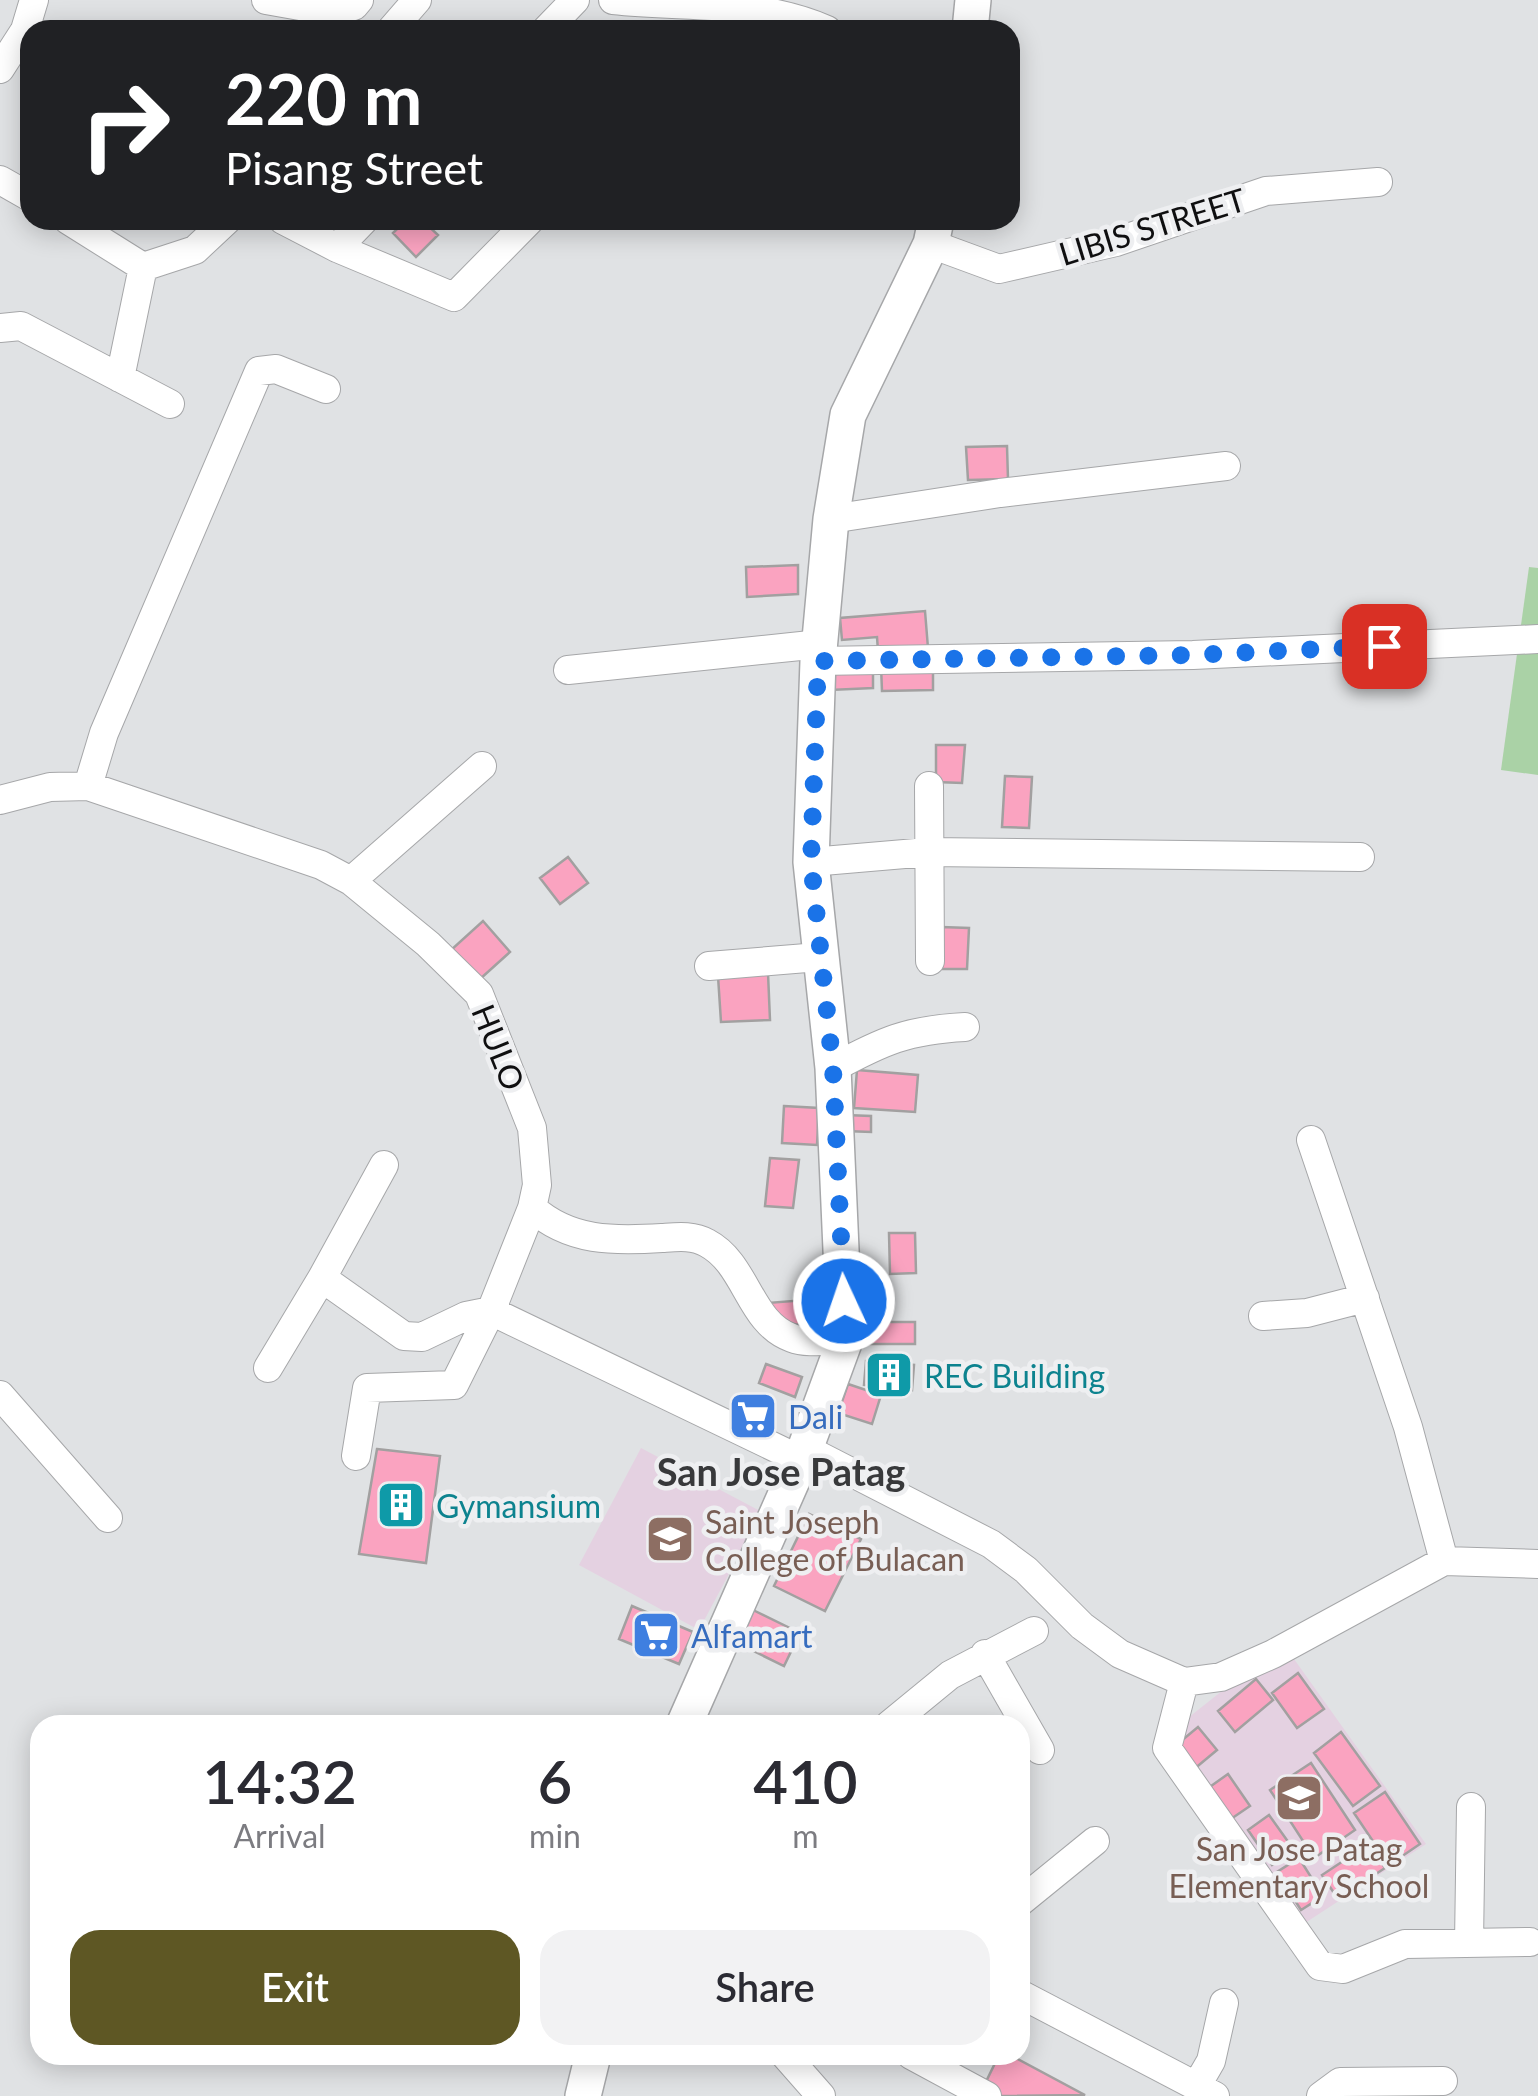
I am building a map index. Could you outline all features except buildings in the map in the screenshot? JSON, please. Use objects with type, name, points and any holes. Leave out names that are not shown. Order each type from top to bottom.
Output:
[{"type":"main road","points":[[688,1715],[803,1455],[845,1340],[833,1068],[811,862],[819,652],[831,519],[848,415],[934,232]]},
{"type":"main road","points":[[584,2096],[591,2065]]},
{"type":"street","points":[[266,0],[328,11],[354,6],[359,0]]},
{"type":"street","points":[[399,20],[417,0]]},
{"type":"street","points":[[556,20],[575,0]]},
{"type":"street","points":[[613,0],[745,1],[811,20]]},
{"type":"street","points":[[727,20],[745,1]]},
{"type":"street","points":[[0,69],[20,41]]},
{"type":"street","name":"LIBIS STREET","points":[[934,232],[1000,269],[1116,242],[1266,191],[1378,182]]},
{"type":"street","points":[[84,230],[143,267]]},
{"type":"street","points":[[143,267],[194,250],[215,230]]},
{"type":"street","points":[[302,230],[454,298],[520,230]]},
{"type":"street","points":[[337,248],[354,230]]},
{"type":"street","points":[[120,378],[143,267]]},
{"type":"street","points":[[0,328],[21,326],[170,404]]},
{"type":"street","points":[[88,786],[118,700],[259,370],[276,369],[326,389]]},
{"type":"street","points":[[831,519],[1000,493],[1226,466]]},
{"type":"street","points":[[568,670],[819,652],[1192,655],[1538,639]]},
{"type":"street","points":[[351,880],[482,766]]},
{"type":"street","name":"HULO","points":[[0,800],[50,787],[88,786],[321,865],[351,880],[428,944],[479,994],[532,1128],[537,1185],[532,1208],[491,1311],[454,1385],[368,1388],[356,1456]]},
{"type":"street","points":[[929,786],[930,961]]},
{"type":"street","points":[[811,862],[928,852],[1360,857]]},
{"type":"street","points":[[709,966],[819,957]]},
{"type":"street","points":[[833,1068],[886,1040],[920,1030],[966,1027]]},
{"type":"street","points":[[1311,1140],[1408,1427],[1444,1561]]},
{"type":"street","points":[[268,1368],[384,1165]]},
{"type":"street","points":[[532,1208],[547,1222],[582,1237],[616,1241],[694,1238],[710,1244],[734,1266],[768,1324],[780,1333],[795,1340],[845,1340]]},
{"type":"street","points":[[322,1278],[404,1336],[422,1337],[466,1316],[491,1311],[803,1455],[991,1544],[1026,1570],[1082,1626],[1120,1654],[1184,1682],[1221,1676],[1273,1654],[1444,1561],[1538,1564]]},
{"type":"street","points":[[1263,1316],[1306,1313],[1365,1298]]},
{"type":"street","points":[[0,1395],[108,1518]]},
{"type":"street","points":[[901,1715],[950,1675],[1034,1630]]},
{"type":"street","points":[[985,1654],[1020,1715]]},
{"type":"street","points":[[1184,1682],[1167,1748],[1320,1966],[1343,1969],[1405,1944],[1530,1942]]},
{"type":"street","points":[[1030,1733],[1040,1750]]},
{"type":"street","points":[[1470,1943],[1471,1808]]},
{"type":"street","points":[[1030,1894],[1095,1841]]},
{"type":"street","points":[[1030,1999],[1206,2092],[1224,2003]]},
{"type":"street","points":[[794,2065],[822,2096]]},
{"type":"street","points":[[930,2065],[987,2096]]},
{"type":"street","points":[[1322,2096],[1340,2082],[1442,2081]]},
{"type":"shaded area","name":"Saint Joseph College of Bulacan","points":[[641,1448],[762,1512],[699,1630],[579,1565]]},
{"type":"shaded area","name":"San Jose Patag Elementary School","points":[[1294,1659],[1426,1844],[1302,1925],[1170,1751],[1174,1729],[1227,1687]]},
{"type":"green space","points":[[1529,567],[1538,568],[1538,775],[1501,770]]},
{"type":"place","name":"REC Building","points":[[889,1375]]},
{"type":"place","name":"Dali","points":[[753,1416]]},
{"type":"place","name":"Gymansium","points":[[401,1505]]},
{"type":"place","name":"Saint Joseph College of Bulacan","points":[[670,1539]]},
{"type":"place","name":"Alfamart","points":[[656,1635]]},
{"type":"place","name":"San Jose Patag Elementary School","points":[[1299,1798]]},
{"type":"district","name":"San Jose Patag","points":[[781,1471]]},
{"type":"route","points":[[844,1301],[833,1068],[811,862],[818,661],[1192,655],[1384,646]]}]
